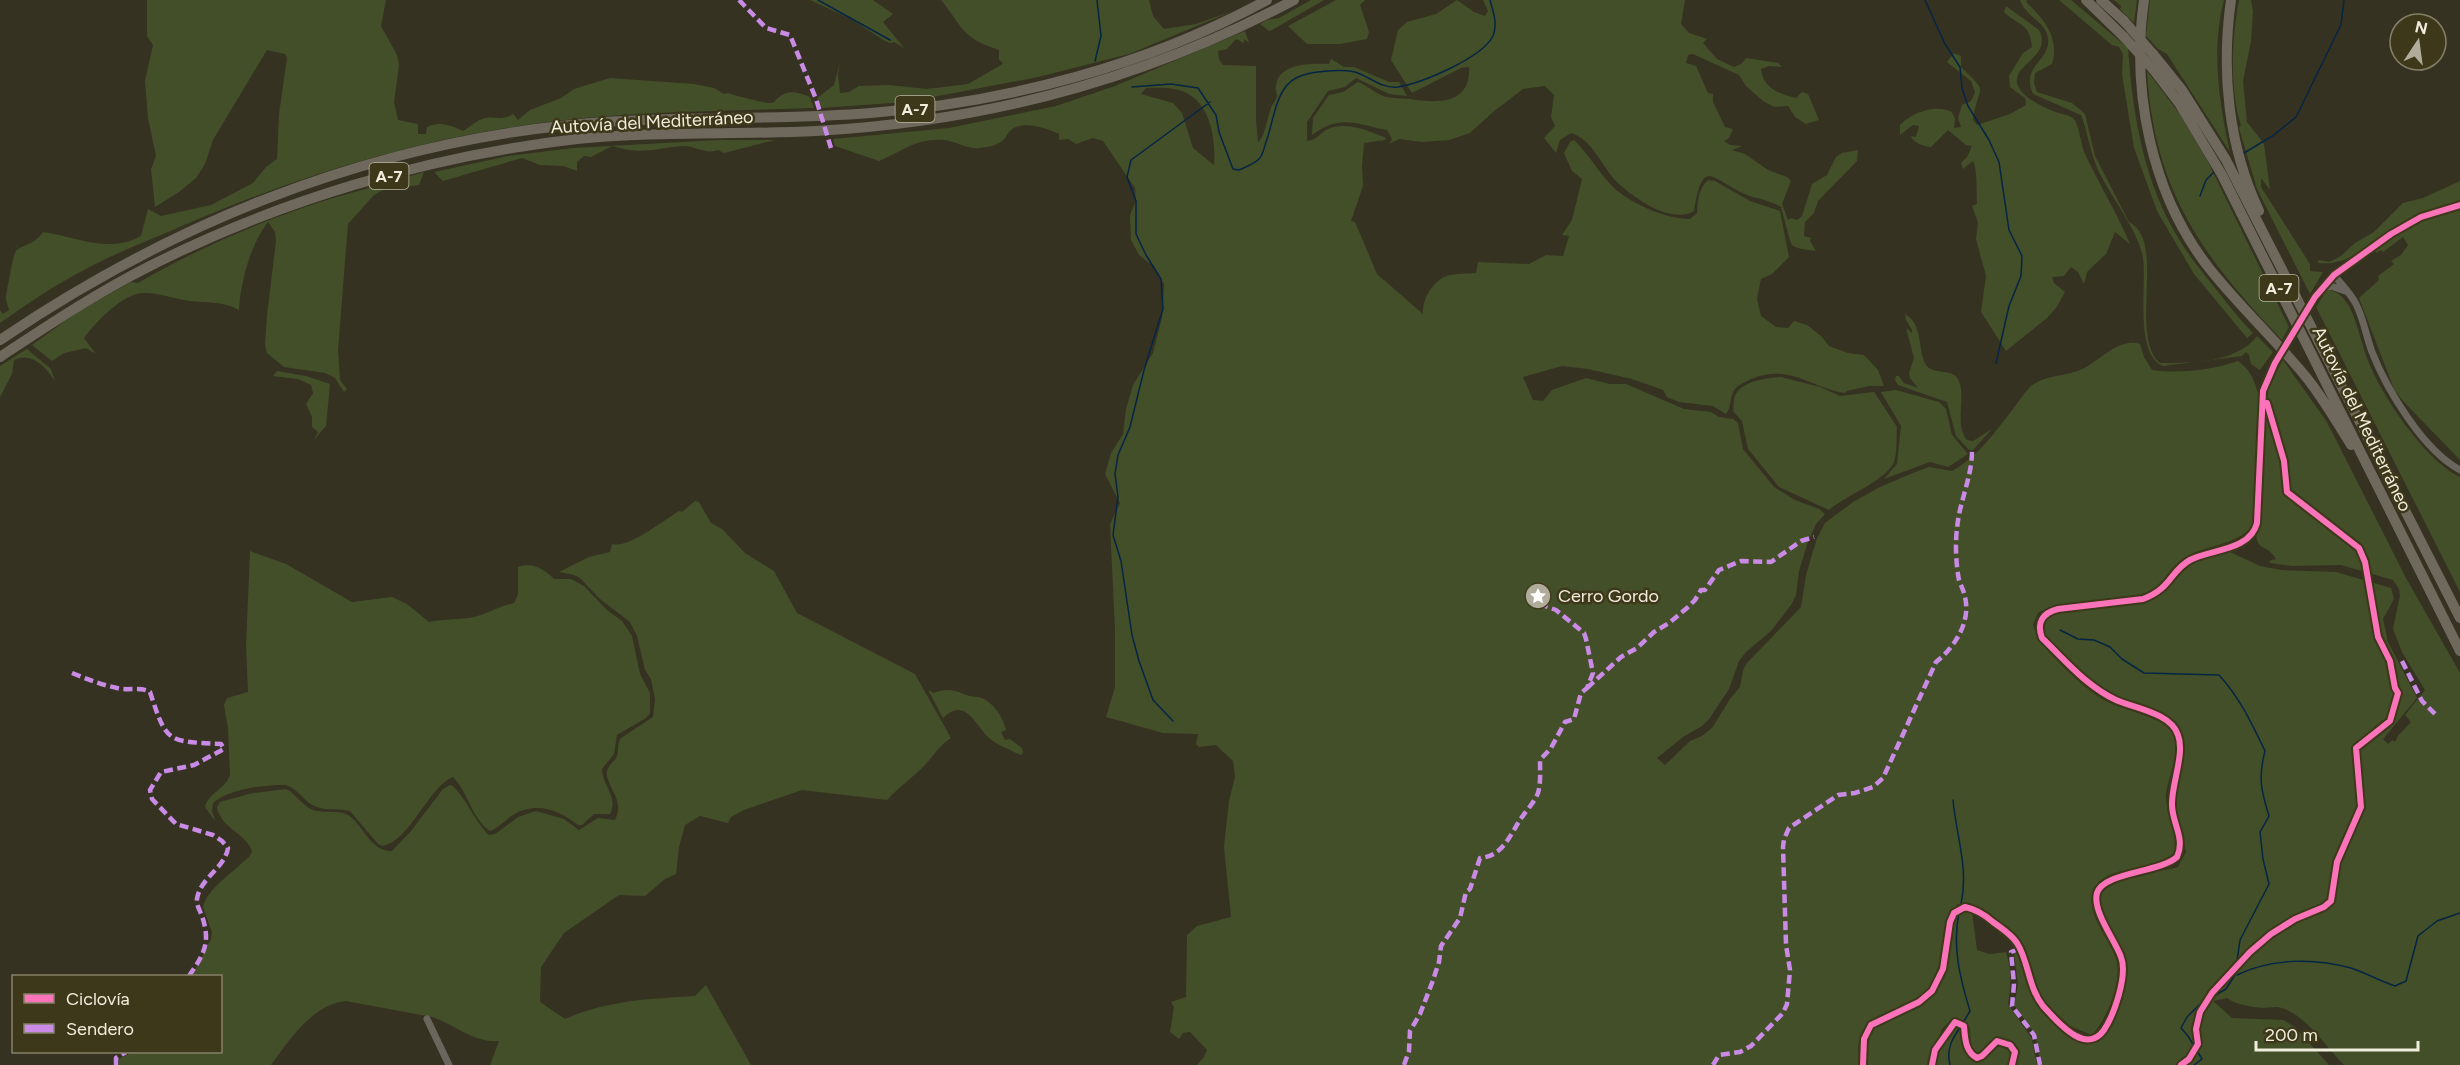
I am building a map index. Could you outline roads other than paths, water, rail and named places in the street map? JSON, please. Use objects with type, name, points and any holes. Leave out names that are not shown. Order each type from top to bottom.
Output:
[{"type":"highway","name":"Autovía del Mediterráneo","points":[[0,340],[47,308],[150,249],[256,202],[372,163],[500,135],[567,125],[632,120],[868,113],[923,108],[1031,88],[1091,72],[1213,28],[1267,0]]},
{"type":"highway","name":"Autovía del Mediterráneo","points":[[0,357],[60,317],[145,269],[202,242],[317,197],[442,162],[578,139],[816,131],[903,123],[989,110],[1096,84],[1181,54],[1294,0]]},
{"type":"highway","name":"Autovía del Mediterráneo","points":[[2086,0],[2153,69],[2185,112],[2222,175],[2460,651]]},
{"type":"highway","name":"Autovía del Mediterráneo","points":[[2101,0],[2154,54],[2182,90],[2212,136],[2326,358],[2336,373],[2460,618]]},
{"type":"highway","points":[[2144,0],[2140,66],[2142,102],[2156,163],[2187,234],[2208,266],[2306,377],[2333,415],[2391,516]]},
{"type":"highway","points":[[2231,0],[2226,45],[2226,71],[2228,99],[2239,153],[2256,205],[2330,354],[2336,373]]},
{"type":"street","points":[[2263,400],[2263,392],[2275,363],[2315,297],[2334,275],[2408,223],[2460,205]]},
{"type":"street","points":[[2346,266],[2343,274],[2347,292]]},
{"type":"street","points":[[2334,275],[2355,302],[2372,351],[2390,392],[2412,424],[2446,460],[2460,470]]},
{"type":"street","points":[[2322,288],[2336,287],[2347,292]]},
{"type":"street","points":[[1863,1065],[1864,1039],[1871,1025],[1918,1002],[1932,991],[1943,969],[1950,922],[1954,913],[1965,907],[1990,919],[2016,942],[2038,1000],[2071,1033],[2089,1040],[2097,1038],[2103,1031],[2119,992],[2123,968],[2122,958],[2099,912],[2097,893],[2107,881],[2160,867],[2177,857],[2181,842],[2172,810],[2180,738],[2165,719],[2116,700],[2088,684],[2042,638],[2039,629],[2040,620],[2050,611],[2058,609],[2143,599],[2154,595],[2163,589],[2190,560],[2242,542],[2255,530],[2257,523]]},
{"type":"street","points":[[427,1019],[449,1065]]},
{"type":"waterway","points":[[818,0],[890,40]]},
{"type":"waterway","points":[[1095,61],[1101,36],[1097,0]]},
{"type":"waterway","points":[[1132,87],[1171,84],[1198,88],[1216,115],[1219,132],[1233,169],[1239,170],[1257,161],[1260,157],[1279,98],[1289,83],[1296,78],[1316,72],[1349,71],[1386,86],[1398,87],[1436,75],[1477,53],[1493,36],[1495,22],[1490,0]]},
{"type":"waterway","points":[[1925,0],[1945,44],[1960,67],[1962,88],[1968,106],[1989,140],[1999,162],[2009,230],[2022,256],[2021,276],[2009,306],[1996,363]]},
{"type":"waterway","points":[[2244,153],[2274,135],[2296,117],[2341,25],[2344,0]]},
{"type":"waterway","points":[[1173,721],[1153,700],[1139,661],[1132,635],[1121,561],[1113,535],[1118,497],[1115,474],[1118,455],[1130,427],[1144,370],[1163,309],[1161,279],[1136,234],[1136,201],[1127,177],[1131,160],[1210,102]]},
{"type":"waterway","points":[[2200,196],[2206,180],[2214,172]]},
{"type":"waterway","points":[[2060,630],[2078,639],[2094,640],[2110,647],[2122,659],[2144,673],[2219,675],[2239,702],[2265,751],[2261,784],[2269,816],[2260,832],[2269,884],[2240,940],[2235,975],[2226,989],[2199,1005],[2187,1017],[2181,1028],[2202,1059],[2194,1065]]},
{"type":"waterway","points":[[1953,800],[1964,877],[1961,904]]},
{"type":"waterway","points":[[1959,912],[1956,938],[1958,962],[1970,1011],[1964,1021]]},
{"type":"waterway","points":[[2237,975],[2264,965],[2293,961],[2323,962],[2351,968],[2395,986],[2406,981],[2418,936],[2437,921],[2460,913]]},
{"type":"waterway","points":[[1950,1065],[1951,1044],[1961,1026]]},
{"type":"tunnel","points":[[2257,523],[2263,400]]},
{"type":"place","name":"Cerro Gordo","points":[[1538,596]]}]
